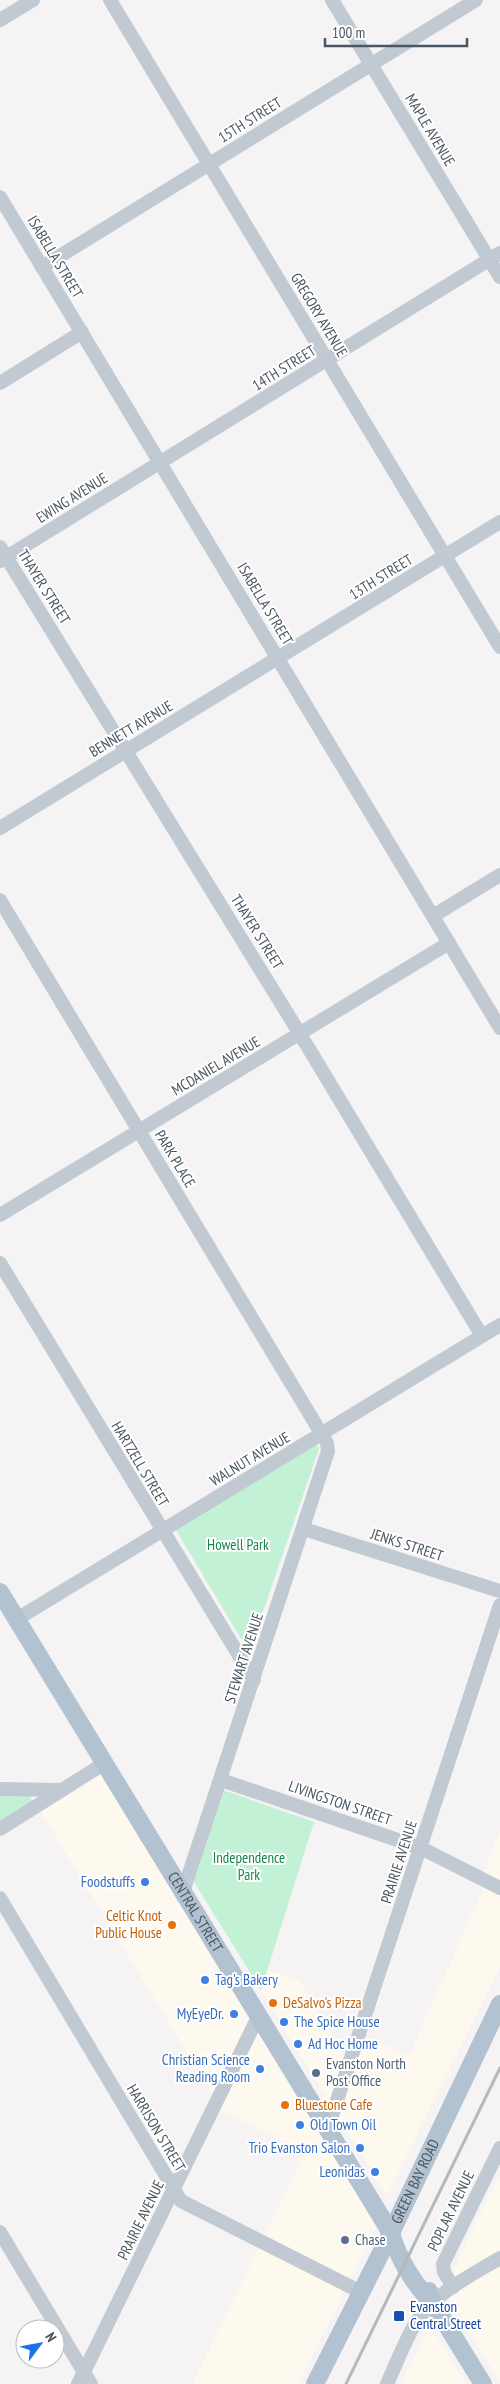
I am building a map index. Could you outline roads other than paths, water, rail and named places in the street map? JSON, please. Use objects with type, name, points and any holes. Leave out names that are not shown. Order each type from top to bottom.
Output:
[{"type":"main road","name":"CENTRAL STREET","points":[[0,1592],[328,2128],[391,2233],[395,2247],[422,2292],[433,2303],[483,2384]]},
{"type":"main road","name":"GREEN BAY ROAD","points":[[315,2384],[391,2233],[500,2004]]},
{"type":"street","points":[[0,20],[33,0]]},
{"type":"street","name":"GREGORY AVENUE","points":[[110,0],[500,647]]},
{"type":"street","name":"MAPLE AVENUE","points":[[332,0],[371,65],[495,257],[500,277]]},
{"type":"street","name":"15TH STREET","points":[[42,267],[476,0]]},
{"type":"street","name":"ISABELLA STREET","points":[[0,199],[161,462],[500,1028]]},
{"type":"street","name":"14TH STREET","points":[[161,462],[495,257]]},
{"type":"street","points":[[0,383],[82,332]]},
{"type":"street","name":"EWING AVENUE","points":[[2,555],[161,462]]},
{"type":"street","name":"13TH STREET","points":[[278,658],[500,522]]},
{"type":"street","name":"THAYER STREET","points":[[2,555],[127,751],[482,1336]]},
{"type":"street","name":"BENNETT AVENUE","points":[[0,828],[278,658]]},
{"type":"street","points":[[433,916],[500,875]]},
{"type":"street","name":"PARK PLACE","points":[[0,900],[323,1434]]},
{"type":"street","name":"MCDANIEL AVENUE","points":[[0,1215],[449,944]]},
{"type":"street","name":"HARTZELL STREET","points":[[0,1263],[162,1532],[254,1680]]},
{"type":"street","name":"WALNUT AVENUE","points":[[16,1619],[500,1325]]},
{"type":"street","name":"STEWART AVENUE","points":[[183,1892],[304,1529],[328,1451],[323,1434]]},
{"type":"street","name":"JENKS STREET","points":[[304,1529],[500,1591]]},
{"type":"street","name":"PRAIRIE AVENUE","points":[[328,2128],[500,1605]]},
{"type":"street","points":[[0,1829],[105,1763]]},
{"type":"street","name":"LIVINGSTON STREET","points":[[221,1780],[421,1848],[500,1888]]},
{"type":"street","points":[[0,1789],[61,1790]]},
{"type":"street","name":"HARRISON STREET","points":[[0,1898],[181,2201],[361,2292]]},
{"type":"street","name":"PRAIRIE AVENUE","points":[[85,2380],[259,2015]]},
{"type":"street","name":"POPLAR AVENUE","points":[[453,2287],[444,2272],[443,2264],[500,2148]]},
{"type":"street","points":[[0,2232],[5,2251],[85,2380]]},
{"type":"street","points":[[387,2384],[415,2324],[433,2303],[453,2287],[500,2258]]},
{"type":"railway","points":[[346,2384],[500,2068]]},
{"type":"place","name":"Foodstuffs","points":[[145,1882]]},
{"type":"place","name":"Celtic Knot Public House","points":[[172,1925]]},
{"type":"place","name":"Tag's Bakery","points":[[205,1980]]},
{"type":"place","name":"DeSalvo's Pizza","points":[[273,2003]]},
{"type":"place","name":"MyEyeDr.","points":[[234,2014]]},
{"type":"place","name":"The Spice House","points":[[284,2022]]},
{"type":"place","name":"Ad Hoc Home","points":[[298,2044]]},
{"type":"place","name":"Christian Science Reading Room","points":[[260,2069]]},
{"type":"place","name":"Evanston North Post Office","points":[[316,2073]]},
{"type":"place","name":"Bluestone Cafe","points":[[285,2105]]},
{"type":"place","name":"Old Town Oil","points":[[300,2125]]},
{"type":"place","name":"Trio Evanston Salon","points":[[360,2148]]},
{"type":"place","name":"Leonidas","points":[[375,2172]]},
{"type":"place","name":"Chase","points":[[345,2240]]},
{"type":"place","name":"Evanston Central Street","points":[[399,2316]]},
{"type":"park label","name":"Howell Park","points":[[238,1545]]},
{"type":"park label","name":"Independence Park","points":[[249,1866]]}]
